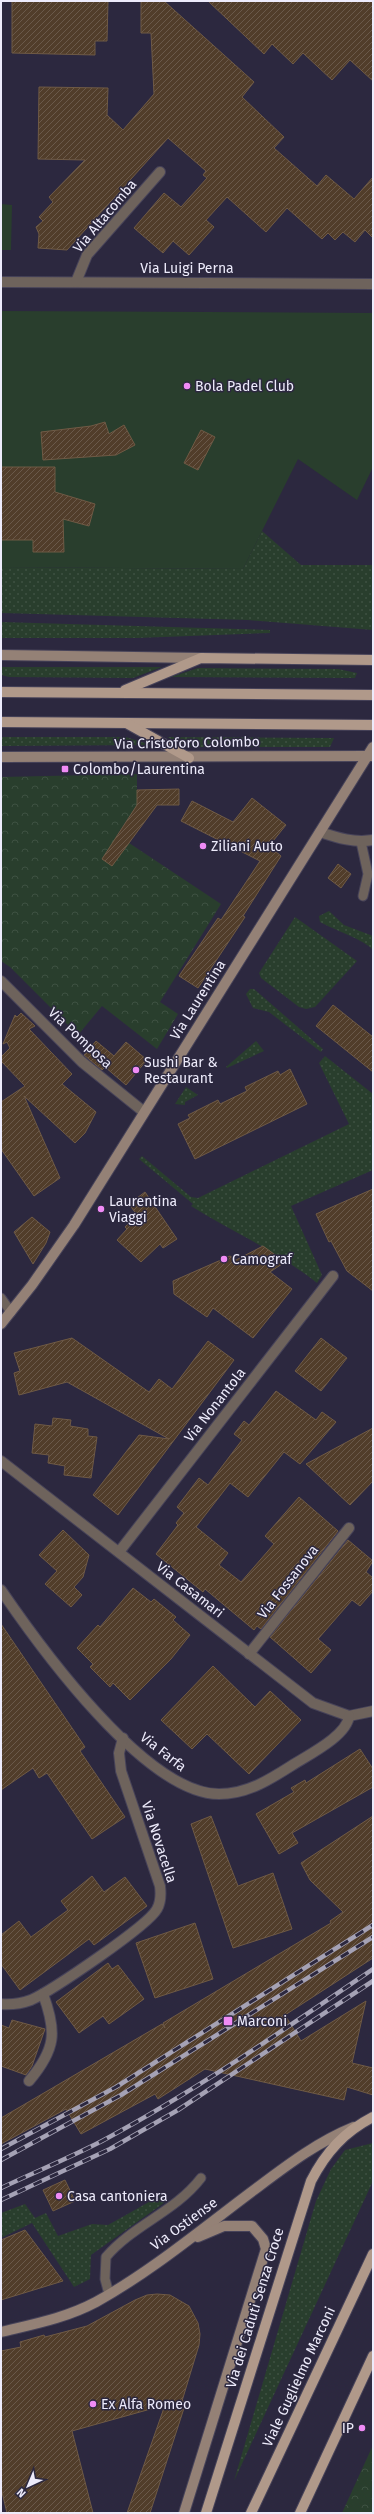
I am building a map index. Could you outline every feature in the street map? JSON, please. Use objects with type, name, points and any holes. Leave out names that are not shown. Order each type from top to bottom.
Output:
[{"type":"main road","points":[[1,655],[373,660]]},
{"type":"main road","points":[[121,692],[201,658]]},
{"type":"main road","points":[[1,686],[14,692]]},
{"type":"main road","points":[[1,692],[373,695]]},
{"type":"main road","name":"Via Cristoforo Colombo","points":[[2,723],[373,725]]},
{"type":"main road","points":[[126,723],[189,758]]},
{"type":"main road","name":"Via Laurentina","points":[[1,1324],[12,1312],[74,1224],[320,832],[370,756],[373,747]]},
{"type":"main road","name":"Via Cristoforo Colombo","points":[[1,757],[189,758],[370,756]]},
{"type":"main road","name":"Via Ostiense","points":[[1,2332],[66,2315],[110,2294],[184,2243],[292,2162],[331,2137],[373,2117]]},
{"type":"main road","name":"Via dei Caduti Senza Croce","points":[[206,2513],[309,2186],[332,2148],[356,2126]]},
{"type":"main road","name":"Via dei Caduti Senza Croce","points":[[184,2243],[224,2226],[245,2225],[252,2226],[258,2231],[263,2239],[266,2249],[184,2513]]},
{"type":"main road","name":"Viale Guglielmo Marconi","points":[[251,2513],[373,2254]]},
{"type":"main road","points":[[300,2513],[373,2356]]},
{"type":"street","name":"Via Altacomba","points":[[76,282],[88,255],[160,172]]},
{"type":"street","name":"Via Luigi Perna","points":[[1,282],[373,284]]},
{"type":"street","points":[[320,832],[344,840],[361,842],[373,840]]},
{"type":"street","name":"Via Pomposa","points":[[1,981],[82,1062],[144,1112]]},
{"type":"street","name":"Via Nonantola","points":[[119,1552],[333,1276]]},
{"type":"street","name":"Via Casamari","points":[[1,1461],[314,1703],[349,1716]]},
{"type":"street","name":"Via Fossanova","points":[[249,1654],[349,1528]]},
{"type":"street","name":"Via Farfa","points":[[1,1590],[66,1680],[123,1738],[162,1773],[180,1783],[211,1794],[229,1793],[256,1787],[304,1758],[342,1732],[349,1716]]},
{"type":"street","points":[[349,1716],[373,1711]]},
{"type":"street","name":"Via Novacella","points":[[1,2004],[15,2005],[42,1994],[147,1921],[157,1910],[161,1898],[160,1886],[121,1771],[119,1753],[123,1738]]},
{"type":"street","points":[[29,2081],[41,2068],[52,2043],[53,2026],[42,1994]]},
{"type":"lane","points":[[361,842],[370,876],[363,896]]},
{"type":"lane","points":[[1,1298],[12,1312]]},
{"type":"lane","points":[[110,2294],[105,2279],[106,2257],[126,2239],[182,2200],[201,2178]]},
{"type":"green space","points":[[1,204],[12,205],[11,250],[1,250]]},
{"type":"green space","name":"Bola Padel Club","points":[[1,311],[373,313],[373,467],[357,500],[298,459],[243,569],[1,567]]},
{"type":"green space","points":[[262,531],[301,565],[373,565],[373,630],[248,620],[1,613],[1,567],[243,569]]},
{"type":"green space","points":[[1,622],[270,630],[270,633],[137,638],[1,638]]},
{"type":"green space","points":[[1,667],[162,667],[133,678],[9,677],[1,675]]},
{"type":"green space","points":[[198,668],[338,669],[357,673],[355,678],[171,677]]},
{"type":"green space","points":[[3,737],[126,737],[151,745],[1,746],[1,738]]},
{"type":"green space","points":[[167,737],[334,738],[330,747],[190,747]]},
{"type":"green space","points":[[137,774],[137,805],[117,835],[221,904],[160,1002],[178,1014],[157,1049],[102,1006],[78,1035],[10,967],[1,961],[1,777]]},
{"type":"green space","points":[[329,911],[344,925],[373,936],[373,950],[356,939],[320,922],[319,916]]},
{"type":"green space","points":[[295,917],[357,961],[315,1007],[306,1009],[299,1007],[261,978],[259,973]]},
{"type":"green space","points":[[250,989],[254,989],[323,1049],[321,1052],[269,1012],[253,1008],[246,994]]},
{"type":"green space","points":[[256,1041],[264,1051],[227,1068],[226,1067]]},
{"type":"green space","points":[[325,1056],[373,1094],[373,1170],[291,1206],[322,1275],[317,1283],[271,1252],[191,1206],[193,1204],[139,1159],[142,1156],[191,1197],[198,1198],[349,1124],[319,1063]]},
{"type":"green space","points":[[186,1087],[198,1095],[185,1102],[185,1105],[175,1104]]},
{"type":"green space","points":[[373,2143],[373,2181],[234,2481],[316,2201],[331,2169],[345,2150]]},
{"type":"green space","points":[[165,2193],[168,2200],[91,2255],[90,2279],[74,2287],[32,2223],[1,2238],[1,2213],[25,2204],[35,2218],[46,2213],[58,2236],[92,2224],[108,2225]]},
{"type":"green space","points":[[373,2445],[373,2513],[342,2513]]},
{"type":"building","points":[[12,1],[108,1],[107,41],[95,41],[95,55],[12,53]]},
{"type":"building","points":[[141,1],[164,1],[254,82],[242,97],[284,137],[274,148],[317,186],[326,175],[354,199],[373,177],[373,238],[365,230],[355,242],[343,232],[335,240],[328,233],[322,239],[287,208],[266,232],[227,197],[206,220],[214,227],[189,255],[173,241],[163,253],[134,228],[164,193],[181,207],[207,178],[203,175],[206,171],[168,138],[67,250],[38,248],[39,234],[36,227],[43,221],[39,217],[53,202],[49,197],[85,160],[38,159],[39,87],[108,88],[107,115],[123,130],[154,94],[151,33],[141,33]]},
{"type":"building","points":[[208,1],[373,1],[373,81],[350,60],[332,80],[303,53],[293,64],[272,44],[264,54]]},
{"type":"building","points":[[105,422],[109,434],[124,425],[135,445],[116,455],[43,460],[41,432],[91,426]]},
{"type":"building","points":[[201,430],[215,437],[198,470],[184,463]]},
{"type":"building","points":[[1,467],[55,467],[55,492],[95,504],[89,526],[63,519],[64,552],[33,552],[33,540],[1,540]]},
{"type":"building","points":[[179,789],[179,805],[157,805],[112,866],[102,859],[137,805],[137,790]]},
{"type":"building","points":[[252,798],[286,825],[269,846],[281,856],[243,916],[245,917],[198,988],[179,976],[218,918],[221,920],[260,861],[181,821],[192,801],[233,822]]},
{"type":"building","points":[[338,864],[351,874],[341,888],[328,878]]},
{"type":"building","points":[[333,1005],[373,1037],[373,1072],[316,1026]]},
{"type":"building","points":[[21,1013],[35,1026],[29,1029],[72,1074],[62,1084],[96,1112],[85,1133],[75,1143],[24,1096],[60,1178],[34,1196],[1,1149],[1,1102],[25,1086],[1,1061],[1,1057],[10,1048],[7,1042],[3,1044],[15,1015],[17,1017]]},
{"type":"building","points":[[96,1041],[114,1056],[126,1042],[147,1060],[126,1085],[105,1067],[102,1070],[84,1055]]},
{"type":"building","points":[[290,1069],[307,1104],[195,1159],[178,1124],[190,1118],[188,1115],[218,1100],[220,1104],[247,1091],[245,1087],[278,1071],[280,1075]]},
{"type":"building","points":[[373,1189],[373,1291],[347,1271],[331,1241],[329,1242],[316,1214]]},
{"type":"building","points":[[145,1192],[177,1239],[163,1248],[160,1244],[141,1262],[117,1240],[127,1229],[125,1227],[137,1215],[129,1204]]},
{"type":"building","points":[[32,1217],[50,1232],[46,1243],[33,1264],[14,1232]]},
{"type":"building","points":[[263,1246],[285,1262],[270,1272],[292,1289],[253,1338],[213,1308],[207,1317],[174,1294],[173,1281],[230,1256],[236,1260]]},
{"type":"building","points":[[72,1338],[149,1392],[159,1379],[172,1389],[208,1341],[234,1360],[118,1515],[93,1495],[139,1435],[169,1439],[67,1382],[19,1395],[14,1373],[20,1371],[14,1353]]},
{"type":"building","points":[[321,1338],[347,1358],[321,1391],[295,1371]]},
{"type":"building","points":[[276,1391],[316,1420],[322,1412],[336,1422],[300,1464],[284,1452],[248,1497],[230,1483],[196,1527],[228,1553],[219,1565],[241,1582],[274,1544],[265,1536],[299,1497],[338,1531],[261,1629],[257,1626],[254,1630],[205,1589],[203,1592],[156,1554],[178,1525],[176,1523],[184,1513],[177,1507],[199,1478],[208,1485],[242,1440],[234,1434],[244,1421],[249,1425]]},
{"type":"building","points":[[53,1418],[71,1420],[70,1426],[88,1429],[88,1436],[97,1437],[91,1478],[64,1475],[65,1466],[48,1463],[49,1455],[32,1453],[35,1424],[52,1426]]},
{"type":"building","points":[[373,1428],[373,1481],[350,1505],[306,1464]]},
{"type":"building","points":[[63,1530],[89,1555],[83,1577],[74,1587],[82,1595],[71,1607],[45,1584],[57,1571],[39,1555]]},
{"type":"building","points":[[348,1540],[373,1561],[366,1572],[373,1578],[373,1591],[360,1606],[352,1600],[318,1639],[331,1650],[311,1673],[270,1637]]},
{"type":"building","points":[[133,1588],[151,1602],[154,1599],[176,1617],[173,1620],[190,1635],[171,1659],[130,1700],[113,1683],[110,1687],[90,1667],[93,1664],[77,1648],[98,1625],[100,1627]]},
{"type":"building","points":[[1,1624],[85,1747],[80,1751],[125,1817],[92,1839],[47,1773],[39,1778],[33,1768],[1,1790]]},
{"type":"building","points":[[213,1666],[255,1707],[270,1691],[301,1720],[249,1774],[207,1734],[192,1749],[161,1720]]},
{"type":"building","points":[[360,1749],[373,1769],[373,1787],[292,1833],[298,1843],[279,1854],[256,1814],[294,1792],[291,1788],[305,1780],[306,1783]]},
{"type":"building","points":[[211,1816],[238,1886],[273,1873],[292,1929],[233,1948],[191,1824]]},
{"type":"building","name":"Marconi","points":[[373,1816],[373,1958],[285,2015],[301,2041],[366,2001],[352,2063],[373,2068],[373,2095],[347,2087],[344,2100],[205,2069],[158,2099],[155,2094],[81,2134],[66,2109],[1,2144],[1,2118],[162,2024],[165,2028],[163,2023],[331,1923],[330,1921],[343,1912],[310,1880],[301,1863]]},
{"type":"building","points":[[92,1876],[104,1892],[125,1877],[147,1906],[94,1945],[89,1939],[20,1990],[1,1964],[1,1935],[19,1921],[31,1937],[68,1910],[61,1901]]},
{"type":"building","points":[[195,1923],[213,1979],[155,1998],[136,1943]]},
{"type":"building","points":[[108,1963],[112,1969],[118,1965],[144,1999],[109,2024],[103,2016],[79,2033],[56,2002]]},
{"type":"building","points":[[12,2020],[45,2029],[32,2066],[26,2075],[1,2066],[1,2025],[9,2028]]},
{"type":"building","name":"Casa cantoniera","points":[[65,2180],[75,2201],[53,2211],[43,2190]]},
{"type":"building","points":[[25,2230],[63,2281],[1,2300],[1,2240]]},
{"type":"building","name":"Ex Alfa Romeo","points":[[147,2295],[170,2295],[189,2306],[198,2323],[200,2334],[199,2345],[182,2401],[186,2402],[150,2513],[127,2513],[165,2405],[72,2431],[93,2513],[7,2513],[1,2488],[1,2351],[21,2347],[20,2342],[44,2335],[45,2337],[87,2326],[135,2300]]},
{"type":"railway","points":[[1,2149],[116,2087],[373,1925]]},
{"type":"railway","points":[[1,2160],[121,2095],[373,1937]]},
{"type":"railway","points":[[1,2188],[102,2141],[172,2101],[240,2058],[373,1969]]},
{"type":"railway","points":[[1,2200],[110,2149],[178,2110],[373,1981]]},
{"type":"place","name":"Bola Padel Club","points":[[187,386]]},
{"type":"place","name":"Colombo/Laurentina","points":[[65,769]]},
{"type":"place","name":"Ziliani Auto","points":[[203,846]]},
{"type":"place","name":"Sushi Bar & Restaurant","points":[[136,1070]]},
{"type":"place","name":"Laurentina Viaggi","points":[[101,1209]]},
{"type":"place","name":"Camograf","points":[[224,1259]]},
{"type":"place","name":"Marconi","points":[[228,2021]]},
{"type":"place","name":"Casa cantoniera","points":[[59,2196]]},
{"type":"place","name":"Ex Alfa Romeo","points":[[93,2404]]},
{"type":"place","name":"IP","points":[[362,2428]]}]
